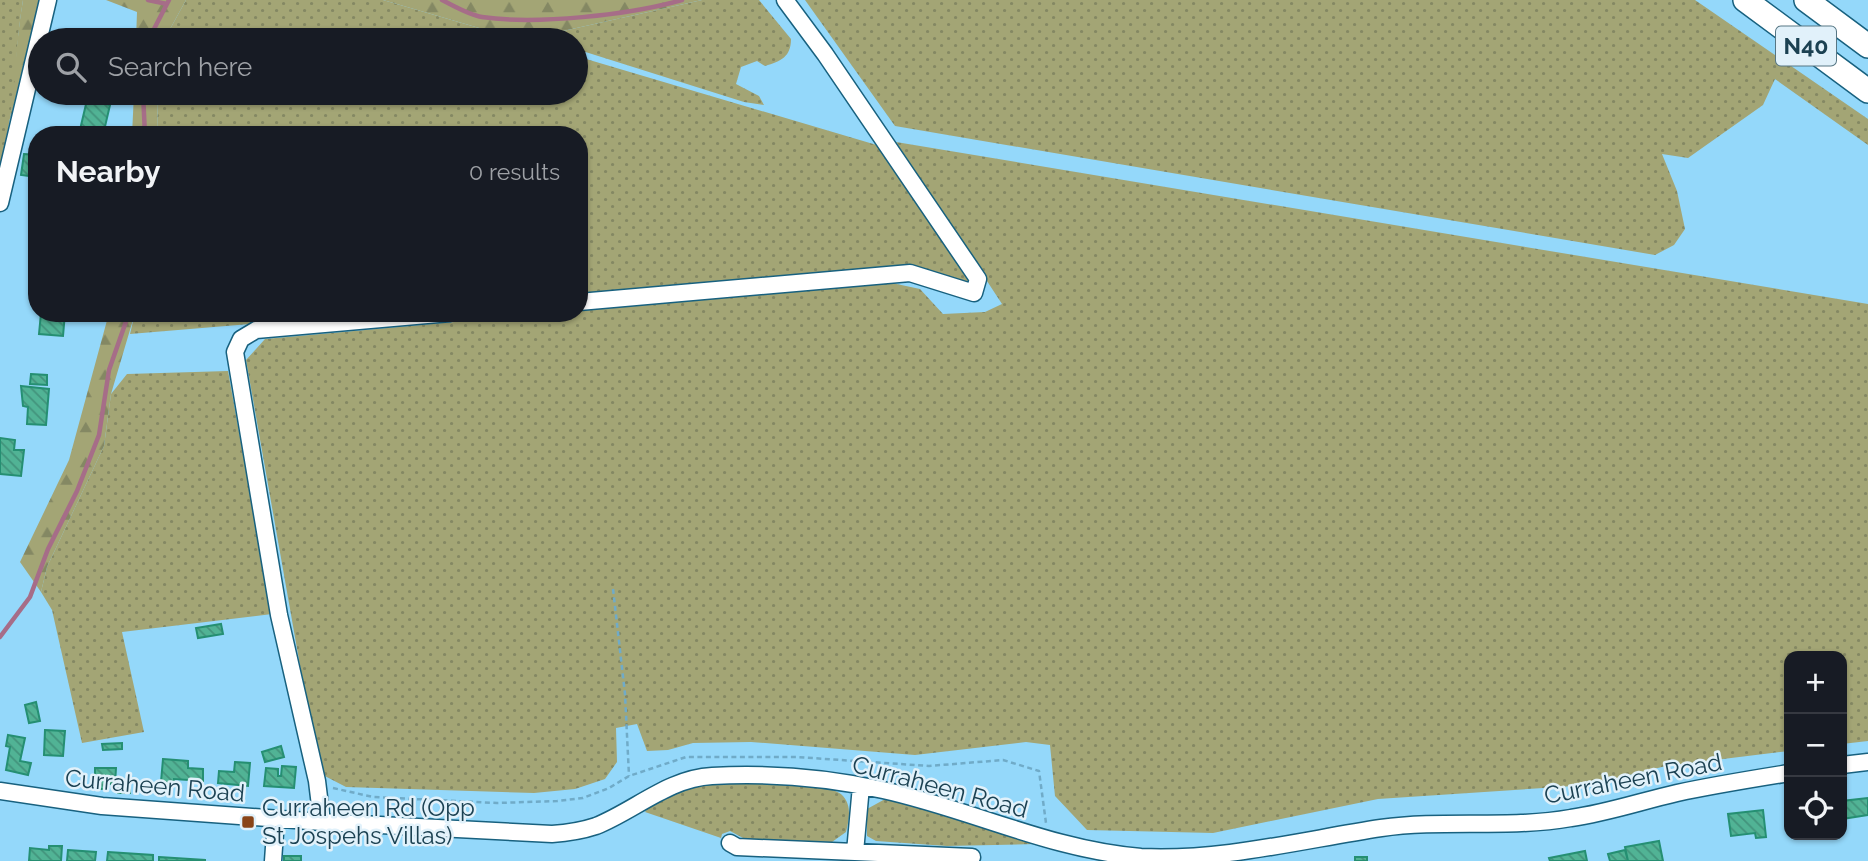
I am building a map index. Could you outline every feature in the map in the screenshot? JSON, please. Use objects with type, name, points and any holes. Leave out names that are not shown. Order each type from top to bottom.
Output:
[{"type":"highway","name":"N40","points":[[1745,0],[1868,91]]},
{"type":"highway","name":"N40","points":[[1806,0],[1868,46]]},
{"type":"street","points":[[41,28],[48,0]]},
{"type":"street","points":[[588,301],[910,273],[974,293],[978,279],[825,54],[785,0]]},
{"type":"street","points":[[0,203],[28,85]]},
{"type":"street","points":[[322,822],[317,781],[279,615],[235,352],[241,339],[256,330],[347,322]]},
{"type":"street","points":[[1847,764],[1868,762]]},
{"type":"street","name":"Curraheen Road","points":[[0,791],[102,806],[322,822],[552,834],[575,832],[597,825],[649,798],[707,776],[793,778],[860,786],[913,799],[1065,845],[1103,853],[1185,858],[1421,824],[1520,823],[1571,818],[1679,793],[1784,774]]},
{"type":"street","points":[[855,852],[860,786]]},
{"type":"street","points":[[273,861],[276,819]]},
{"type":"street","points":[[730,842],[737,847],[972,857]]},
{"type":"path","points":[[613,589],[625,694],[629,776]]},
{"type":"green space","points":[[0,0],[23,0],[14,95],[0,167]]},
{"type":"green space","points":[[23,0],[39,0],[32,28],[28,28],[28,46],[10,121]]},
{"type":"green space","points":[[106,0],[186,0],[171,28],[136,28],[137,12]]},
{"type":"green space","points":[[186,0],[383,0],[479,28],[171,28]]},
{"type":"green space","points":[[383,0],[702,0],[576,28],[479,28]]},
{"type":"green space","points":[[702,0],[759,0],[791,39],[791,45],[780,60],[765,66],[757,61],[741,67],[736,84],[759,96],[764,105],[744,102],[588,53],[588,28],[576,28]]},
{"type":"green space","points":[[805,0],[1695,0],[1868,119],[1868,145],[1775,79],[1763,105],[1688,158],[1662,154],[1677,191],[1685,229],[1674,245],[1655,255],[895,126]]},
{"type":"green space","points":[[588,60],[880,146],[969,280],[962,285],[913,270],[588,296],[588,126],[158,126],[157,105],[588,105]]},
{"type":"green space","points":[[133,105],[157,105],[158,126],[132,126]]},
{"type":"green space","points":[[896,142],[1868,304],[1868,741],[1847,743],[1847,651],[1784,651],[1784,752],[1666,766],[1589,785],[1378,799],[1213,833],[1087,830],[1055,796],[1050,745],[1026,742],[915,755],[751,742],[693,743],[668,750],[647,751],[637,724],[616,728],[617,762],[605,779],[575,789],[534,793],[346,787],[319,773],[246,360],[265,339],[453,322],[588,322],[588,310],[892,283],[920,289],[943,314],[985,312],[1002,304]]},
{"type":"green space","points":[[107,322],[132,322],[111,394],[104,446],[47,567],[41,592],[20,562],[69,460]]},
{"type":"green space","points":[[133,322],[275,322],[130,334]]},
{"type":"green space","points":[[228,371],[272,614],[122,632],[144,732],[82,743],[52,610],[41,592],[47,567],[104,446],[111,394],[127,374]]},
{"type":"green space","points":[[721,782],[805,785],[835,791],[843,796],[848,804],[846,832],[832,842],[745,839],[730,831],[722,834],[721,838],[645,812],[669,794]]},
{"type":"green space","points":[[887,798],[1036,844],[947,846],[876,841],[867,836],[867,809]]},
{"type":"building","points":[[86,105],[110,105],[105,126],[81,126]]},
{"type":"building","points":[[24,154],[28,154],[28,176],[21,175]]},
{"type":"building","points":[[40,322],[64,322],[63,336],[39,334]]},
{"type":"building","points":[[31,374],[47,375],[47,385],[30,384]]},
{"type":"building","points":[[21,386],[49,389],[46,425],[27,424],[28,407],[23,406]]},
{"type":"building","points":[[0,438],[15,440],[14,450],[24,450],[21,476],[0,474]]},
{"type":"building","points":[[221,624],[223,634],[198,638],[196,628]]},
{"type":"building","points":[[36,702],[40,721],[29,723],[25,705]]},
{"type":"building","points":[[45,730],[65,731],[63,756],[44,755]]},
{"type":"building","points":[[8,735],[25,738],[20,761],[31,763],[28,775],[6,770],[10,747],[6,746]]},
{"type":"building","points":[[122,743],[122,749],[103,750],[102,744]]},
{"type":"building","points":[[281,746],[284,757],[265,762],[262,752]]},
{"type":"building","points":[[163,759],[188,761],[188,768],[203,769],[203,781],[174,779],[174,783],[161,782]]},
{"type":"building","points":[[235,762],[250,763],[248,786],[218,783],[219,771],[234,772]]},
{"type":"building","points":[[282,766],[296,767],[294,788],[264,786],[266,768],[278,769],[278,776],[281,776]]},
{"type":"building","points":[[95,768],[116,768],[115,784],[106,784],[105,789],[99,789],[99,783],[95,783]]},
{"type":"building","points":[[118,786],[130,786],[130,793],[118,793]]},
{"type":"building","points":[[1868,798],[1868,815],[1847,818],[1847,800]]},
{"type":"building","points":[[1763,810],[1766,837],[1756,838],[1755,833],[1731,836],[1728,814]]},
{"type":"building","points":[[1659,841],[1663,861],[1628,861],[1625,847]]},
{"type":"building","points":[[49,846],[62,846],[61,861],[29,861],[30,848],[49,850]]},
{"type":"building","points":[[68,850],[96,852],[95,861],[67,861]]},
{"type":"building","points":[[1625,850],[1628,861],[1610,861],[1608,854]]},
{"type":"building","points":[[1585,851],[1587,861],[1550,861],[1549,858]]},
{"type":"building","points":[[108,852],[153,855],[153,861],[107,861]]},
{"type":"building","points":[[284,856],[301,856],[301,861],[284,861]]},
{"type":"building","points":[[159,857],[205,860],[205,861],[159,861]]},
{"type":"building","points":[[1355,857],[1367,857],[1367,861],[1355,861]]},
{"type":"waterway","points":[[148,0],[167,4]]},
{"type":"waterway","points":[[155,28],[169,0]]},
{"type":"waterway","points":[[442,0],[477,16],[529,20],[610,14],[682,0]]},
{"type":"waterway","points":[[144,105],[145,126]]},
{"type":"waterway","points":[[0,637],[30,597],[48,549],[77,491],[99,435],[109,370],[126,322]]},
{"type":"place","name":"Curraheen Rd (Opp St Jospehs Villas)","points":[[248,822]]}]
